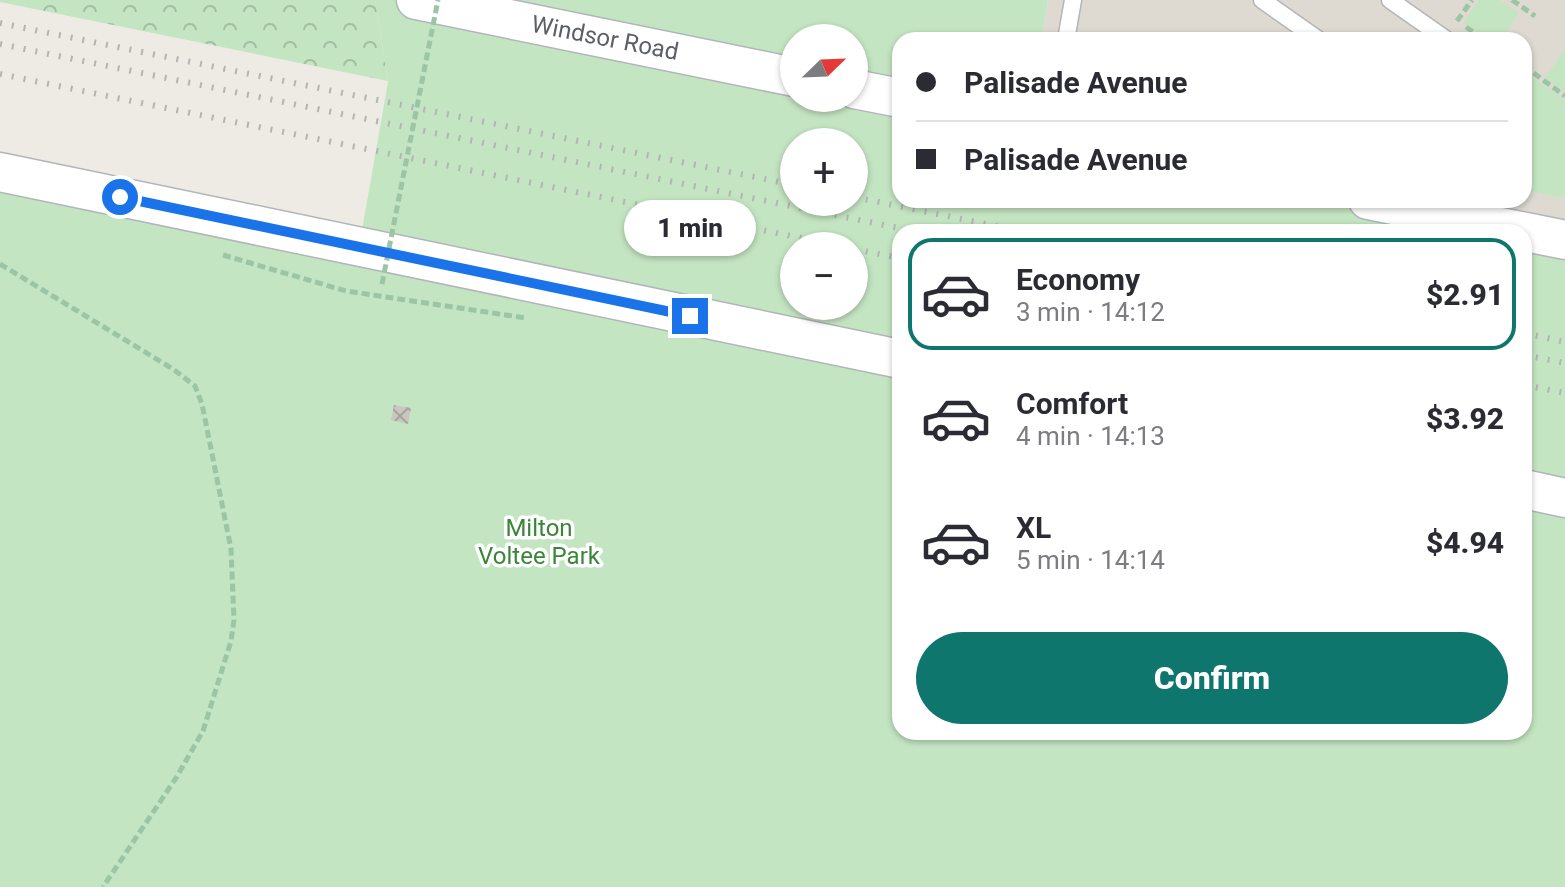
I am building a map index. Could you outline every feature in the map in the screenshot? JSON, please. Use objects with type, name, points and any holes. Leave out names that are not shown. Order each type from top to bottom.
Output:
[{"type":"street","name":"Windsor Road","points":[[416,0],[780,74]]},
{"type":"street","points":[[868,92],[892,96]]},
{"type":"street","points":[[0,172],[892,357]]},
{"type":"street","points":[[1437,208],[1501,224]]},
{"type":"street","points":[[1532,232],[1565,240]]},
{"type":"street","points":[[1532,491],[1565,498]]},
{"type":"lane","points":[[1067,32],[1073,0]]},
{"type":"lane","points":[[1262,0],[1308,32]]},
{"type":"lane","points":[[1390,0],[1436,32]]},
{"type":"path","points":[[382,284],[438,0]]},
{"type":"path","points":[[1457,21],[1472,0]]},
{"type":"path","points":[[1512,0],[1535,16]]},
{"type":"path","points":[[1532,72],[1565,96]]},
{"type":"path","points":[[0,264],[173,369],[195,386],[202,404],[231,549],[234,620],[231,641],[203,731],[176,778],[103,887]]},
{"type":"path","points":[[332,287],[336,275]]},
{"type":"shaded area","points":[[1048,0],[1565,0],[1565,240],[1532,233],[1532,224],[1488,224],[1411,208],[1532,208],[1532,32],[1043,32]]},
{"type":"green space","name":"Milton Voltee Park","points":[[375,0],[1048,0],[1043,32],[892,32],[892,208],[1407,208],[1486,224],[892,224],[892,740],[1532,740],[1532,233],[1565,240],[1565,887],[0,887],[0,172],[359,247],[388,82]]},
{"type":"green space","points":[[375,0],[388,81],[0,2]]},
{"type":"green space","points":[[1479,0],[1500,0],[1519,13],[1506,32],[1477,32],[1463,23]]},
{"type":"green space","points":[[1565,49],[1565,92],[1545,78]]},
{"type":"green space","points":[[1532,77],[1565,100],[1565,198],[1532,192]]},
{"type":"building","points":[[394,405],[411,408],[408,424],[391,420]]},
{"type":"railway","points":[[0,23],[780,182]]},
{"type":"railway","points":[[0,44],[892,227]]},
{"type":"railway","points":[[0,74],[780,234]]},
{"type":"railway","points":[[868,200],[892,205]]},
{"type":"railway","points":[[908,208],[986,224]]},
{"type":"railway","points":[[868,252],[892,256]]},
{"type":"railway","points":[[1532,335],[1565,342]]},
{"type":"railway","points":[[1532,357],[1565,363]]},
{"type":"railway","points":[[1532,387],[1565,393]]},
{"type":"route","points":[[120,197],[690,316]]}]
